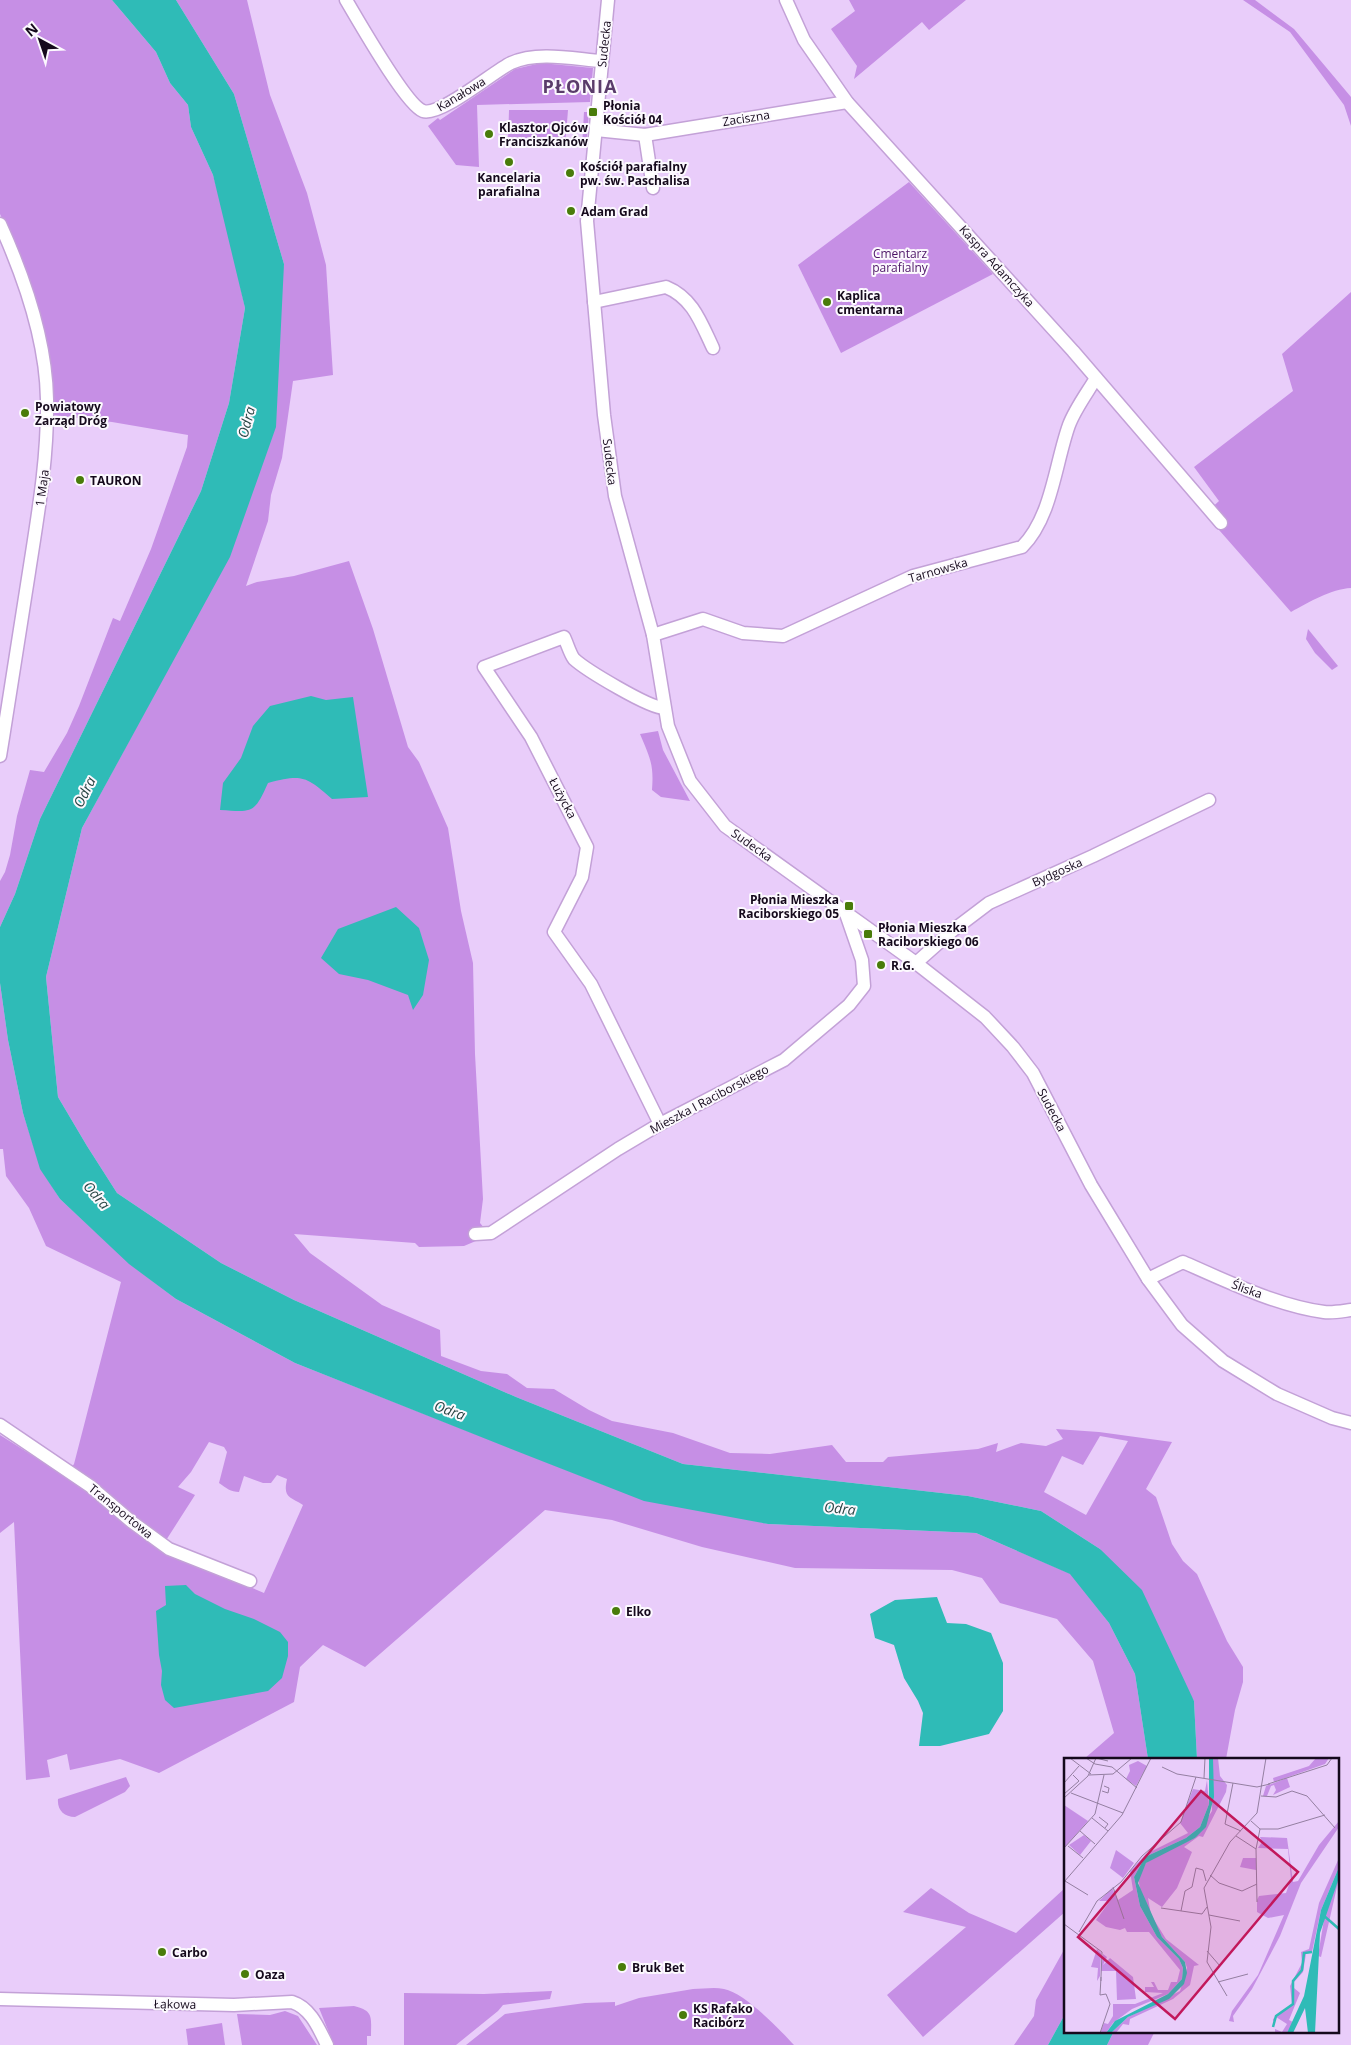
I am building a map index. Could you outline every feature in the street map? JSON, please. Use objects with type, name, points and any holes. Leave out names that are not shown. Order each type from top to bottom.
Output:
[{"type":"street","name":"Kanałowa","points":[[346,0],[376,50],[412,102],[422,111],[429,113],[442,108],[512,62],[532,58],[554,57],[602,61]]},
{"type":"street","name":"Sudecka","points":[[608,0],[587,221],[604,415],[615,496],[653,634],[668,726],[690,781],[725,826],[916,963],[985,1018],[1013,1047],[1028,1067],[1091,1184],[1148,1279],[1182,1325],[1223,1361],[1277,1394],[1332,1418],[1351,1423]]},
{"type":"street","name":"Kaspra Adamczyka","points":[[786,0],[804,40],[847,102],[1096,378],[1220,523]]},
{"type":"street","name":"Zaciszna","points":[[596,130],[645,135],[847,102]]},
{"type":"street","points":[[645,135],[652,188]]},
{"type":"street","name":"1 Maja","points":[[0,224],[16,260],[31,304],[43,362],[47,398],[45,469],[0,756]]},
{"type":"street","points":[[594,302],[666,287],[676,291],[688,300],[695,309],[713,348]]},
{"type":"street","name":"Tarnowska","points":[[653,634],[703,619],[743,634],[783,636],[913,576],[1022,547],[1031,538],[1042,517],[1070,424],[1096,378]]},
{"type":"street","name":"Łużycka","points":[[660,1124],[592,984],[554,932],[582,877],[587,847],[531,737],[484,667],[564,637],[574,658],[625,692],[658,708],[664,708]]},
{"type":"street","name":"Bydgoska","points":[[916,963],[952,931],[989,903],[1093,856],[1209,800]]},
{"type":"street","name":"Mieszka I Raciborskiego","points":[[474,1234],[491,1233],[618,1149],[660,1124],[784,1060],[849,1005],[864,986],[862,960],[845,911]]},
{"type":"street","name":"Śliska","points":[[1148,1279],[1183,1262],[1242,1288],[1293,1305],[1326,1313],[1351,1310]]},
{"type":"street","name":"Transportowa","points":[[0,1425],[56,1461],[169,1549],[250,1581]]},
{"type":"street","name":"Łąkowa","points":[[0,1999],[234,2005],[292,2002],[298,2004],[312,2017],[327,2045]]},
{"type":"green space","points":[[0,0],[112,0],[156,52],[170,83],[188,105],[191,127],[213,175],[226,220],[245,308],[229,403],[201,491],[40,819],[15,894],[0,927],[0,881],[10,855],[17,816],[30,770],[44,772],[67,733],[113,618],[120,621],[151,549],[187,447],[188,435],[112,422],[53,415],[36,302],[22,263],[0,214]]},
{"type":"green space","points":[[176,0],[247,0],[270,95],[307,193],[326,265],[333,375],[293,381],[282,458],[271,495],[268,521],[246,586],[257,582],[294,576],[349,561],[373,629],[408,747],[419,762],[448,828],[461,911],[473,963],[475,1054],[483,1199],[480,1223],[490,1235],[464,1246],[419,1247],[415,1243],[294,1234],[310,1253],[382,1305],[440,1330],[441,1356],[481,1371],[507,1374],[527,1388],[554,1389],[612,1421],[673,1433],[730,1453],[770,1454],[832,1445],[846,1462],[883,1462],[888,1457],[978,1449],[998,1443],[996,1452],[1021,1443],[1046,1446],[1063,1439],[1056,1429],[1099,1432],[1172,1442],[1146,1489],[1156,1497],[1172,1544],[1183,1561],[1197,1574],[1227,1641],[1243,1667],[1243,1682],[1235,1710],[1226,1758],[1197,1758],[1194,1701],[1100,1549],[1041,1511],[968,1496],[683,1464],[516,1397],[294,1300],[221,1263],[117,1193],[87,1146],[58,1097],[46,977],[82,828],[175,656],[284,264],[234,94]],"holes":[[[1100,1436],[1128,1441],[1086,1515],[1044,1492],[1062,1456],[1083,1465]]]},
{"type":"green space","points":[[849,0],[966,0],[929,30],[922,22],[854,79],[857,66],[831,29],[855,11]]},
{"type":"green space","points":[[1243,0],[1255,0],[1294,29],[1351,97],[1351,126],[1344,105],[1290,32]]},
{"type":"green space","points":[[541,63],[593,68],[590,102],[477,105],[479,167],[456,165],[428,126],[438,118],[440,120],[515,69]]},
{"type":"green space","points":[[509,110],[568,110],[565,147],[508,143]]},
{"type":"green space","points":[[584,112],[589,112],[586,147],[582,147]]},
{"type":"green space","name":"Cmentarz parafialny","points":[[909,182],[993,274],[841,353],[798,265]]},
{"type":"green space","points":[[1351,292],[1351,588],[1328,593],[1291,612],[1205,514],[1219,501],[1194,467],[1293,391],[1282,354]]},
{"type":"green space","points":[[1308,629],[1338,666],[1332,670],[1315,653],[1306,639]]},
{"type":"green space","points":[[658,731],[663,750],[690,801],[661,797],[652,790],[651,761],[640,734]]},
{"type":"green space","points":[[0,983],[8,1040],[23,1113],[41,1169],[60,1199],[130,1264],[176,1299],[295,1363],[607,1486],[768,1524],[976,1533],[1071,1574],[1109,1623],[1135,1674],[1148,1758],[1085,1758],[1114,1733],[1093,1661],[1057,1619],[1000,1603],[982,1578],[952,1570],[795,1568],[702,1547],[612,1520],[545,1510],[365,1667],[323,1645],[300,1667],[294,1702],[159,1773],[120,1759],[70,1770],[67,1754],[47,1760],[50,1777],[26,1780],[14,1522],[0,1533],[0,1435],[65,1476],[74,1464],[121,1282],[46,1246],[29,1208],[6,1176],[3,1149],[0,1149]],"holes":[[[209,1442],[224,1447],[227,1452],[219,1483],[226,1488],[239,1492],[244,1476],[263,1483],[271,1483],[277,1475],[287,1479],[286,1490],[288,1496],[303,1505],[264,1593],[219,1574],[163,1545],[195,1495],[178,1487],[191,1472]]]},
{"type":"green space","points":[[126,1777],[130,1786],[125,1792],[75,1817],[68,1816],[60,1810],[58,1799]]},
{"type":"green space","points":[[931,1888],[969,1913],[1016,1933],[1064,1889],[1064,1913],[923,2037],[887,1995],[966,1927],[903,1912]]},
{"type":"green space","points":[[1064,1950],[1064,2016],[1048,2045],[1014,2045],[1034,2016],[1036,2000]]},
{"type":"green space","name":"KS Rafako Racibórz","points":[[720,1988],[742,1997],[761,2012],[794,2045],[466,2045],[505,2014],[585,2003],[615,2002],[615,2006],[639,1998],[693,1989]]},
{"type":"green space","points":[[552,1991],[550,1999],[503,2005],[456,2045],[404,2045],[404,1993],[484,1994]]},
{"type":"green space","points":[[354,2006],[365,2010],[370,2016],[371,2036],[367,2036],[367,2045],[334,2045],[319,2008]]},
{"type":"green space","points":[[285,2011],[298,2016],[317,2045],[242,2045],[237,2014],[270,2015]]},
{"type":"green space","points":[[222,2023],[225,2045],[188,2045],[186,2029]]},
{"type":"green space","points":[[1114,2032],[1154,2032],[1148,2045],[1107,2045]]},
{"type":"water","name":"Odra","points":[[112,0],[176,0],[234,94],[284,264],[276,427],[230,557],[82,828],[46,977],[58,1097],[87,1146],[117,1193],[221,1263],[294,1300],[516,1397],[683,1464],[968,1496],[1041,1511],[1100,1549],[1142,1590],[1194,1701],[1197,1758],[1148,1758],[1135,1674],[1109,1623],[1070,1574],[976,1533],[768,1524],[644,1501],[529,1456],[295,1363],[176,1299],[129,1264],[60,1199],[40,1169],[23,1113],[8,1040],[0,983],[0,927],[15,894],[40,819],[201,491],[229,403],[245,308],[213,175],[191,127],[188,105],[170,83],[156,52]]},
{"type":"water","points":[[311,696],[326,700],[353,697],[368,797],[332,799],[309,781],[289,778],[268,783],[259,801],[251,809],[246,811],[220,810],[223,783],[241,758],[253,726],[270,706]]},
{"type":"water","points":[[396,907],[419,928],[429,960],[423,995],[413,1010],[408,995],[368,980],[339,974],[321,958],[338,929]]},
{"type":"water","points":[[186,1585],[195,1594],[225,1609],[254,1619],[280,1632],[288,1642],[288,1656],[282,1678],[268,1691],[174,1708],[165,1700],[161,1685],[162,1671],[156,1611],[166,1605],[165,1586]]},
{"type":"water","points":[[937,1597],[947,1623],[966,1624],[991,1633],[1003,1663],[1003,1711],[989,1734],[940,1746],[919,1746],[923,1713],[904,1678],[894,1645],[875,1638],[870,1614],[895,1600]]},
{"type":"water","points":[[1064,2016],[1064,2032],[1114,2032],[1107,2045],[1048,2045]]},
{"type":"place","name":"Płonia Kościół 04","points":[[593,112]]},
{"type":"place","name":"Klasztor Ojców Franciszkanów","points":[[489,134]]},
{"type":"place","name":"Kancelaria parafialna","points":[[509,162]]},
{"type":"place","name":"Kościół parafialny pw. św. Paschalisa","points":[[570,173]]},
{"type":"place","name":"Adam Grad","points":[[571,211]]},
{"type":"place","name":"Kaplica cmentarna","points":[[827,302]]},
{"type":"place","name":"Powiatowy Zarząd Dróg","points":[[25,413]]},
{"type":"place","name":"TAURON","points":[[80,480]]},
{"type":"place","name":"Płonia Mieszka Raciborskiego 05","points":[[849,906]]},
{"type":"place","name":"Płonia Mieszka Raciborskiego 06","points":[[868,934]]},
{"type":"place","name":"R.G.","points":[[881,965]]},
{"type":"place","name":"Elko","points":[[616,1611]]},
{"type":"place","name":"Carbo","points":[[162,1952]]},
{"type":"place","name":"Bruk Bet","points":[[622,1967]]},
{"type":"place","name":"Oaza","points":[[245,1974]]},
{"type":"place","name":"KS Rafako Racibórz","points":[[683,2015]]},
{"type":"district","name":"PŁONIA","points":[[580,86]]}]
